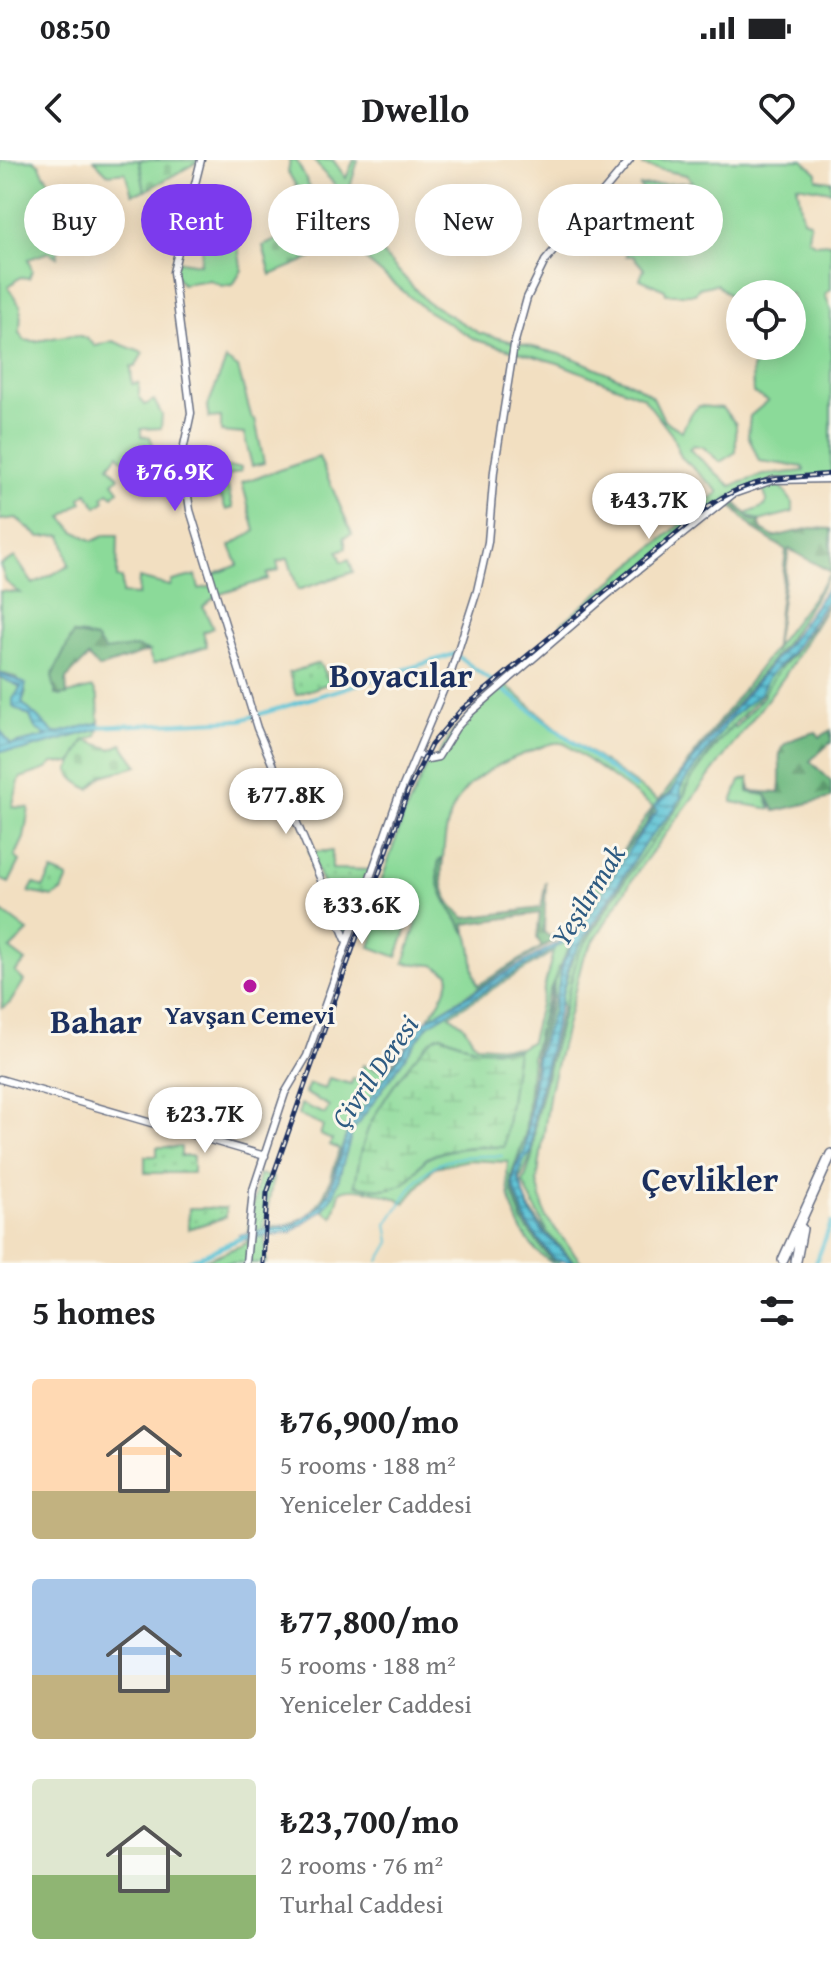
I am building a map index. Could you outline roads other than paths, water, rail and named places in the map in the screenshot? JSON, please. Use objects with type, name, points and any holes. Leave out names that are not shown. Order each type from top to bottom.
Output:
[{"type":"highway","points":[[782,1262],[831,1154]]},
{"type":"highway","points":[[796,1262],[804,1221],[831,1162]]},
{"type":"highway","points":[[782,1262],[791,1257],[796,1262]]},
{"type":"street","points":[[201,160],[174,256],[176,298],[191,413],[182,455],[190,510],[275,777],[347,942]]},
{"type":"street","points":[[246,1263],[253,1190],[287,1088],[307,1058],[347,942],[457,655],[484,563],[494,471],[513,352],[528,295],[545,261],[630,160]]},
{"type":"street","points":[[417,754],[428,759],[438,757],[459,724],[607,595],[733,494],[773,480],[831,479]]},
{"type":"street","points":[[0,1079],[265,1154]]},
{"type":"water","points":[[831,583],[831,595],[791,653],[769,676],[760,693],[731,718],[681,786],[681,797],[675,808],[644,844],[570,960],[534,1116],[531,1153],[524,1160],[518,1177],[530,1212],[542,1231],[574,1263],[554,1259],[528,1225],[513,1184],[516,1167],[525,1151],[537,1058],[553,1012],[563,963],[573,944],[570,939],[428,1025],[352,1132],[334,1194],[323,1210],[291,1232],[241,1240],[239,1235],[294,1225],[319,1207],[330,1191],[348,1130],[425,1021],[582,928],[629,850],[657,811],[655,805],[671,794],[681,775],[789,642]]},
{"type":"water","points":[[0,673],[26,684],[22,703],[55,734],[99,723],[99,729],[21,751],[0,751],[0,730],[11,745],[47,736],[35,728],[30,716],[13,707],[13,699],[21,687],[0,677]]},
{"type":"waterway","points":[[95,727],[241,720],[455,654],[635,788]]},
{"type":"waterway","points":[[379,1261],[390,1242],[387,1224],[421,1176],[444,1161],[502,1156]]},
{"type":"waterway","points":[[816,1263],[831,1223]]},
{"type":"waterway","name":"Çivril Deresi","points":[[186,1263],[243,1237]]},
{"type":"railway","points":[[263,1263],[267,1193],[408,791],[431,745],[460,711],[713,503],[756,483],[831,474]]},
{"type":"place","name":"Yavşan Cemevi","points":[[250,986]]},
{"type":"district","name":"Boyacılar","points":[[401,674]]},
{"type":"district","name":"Bahar","points":[[96,1020]]},
{"type":"district","name":"Çevlikler","points":[[710,1178]]},
{"type":"water label","name":"Yeşilırmak","points":[[587,895]]}]
